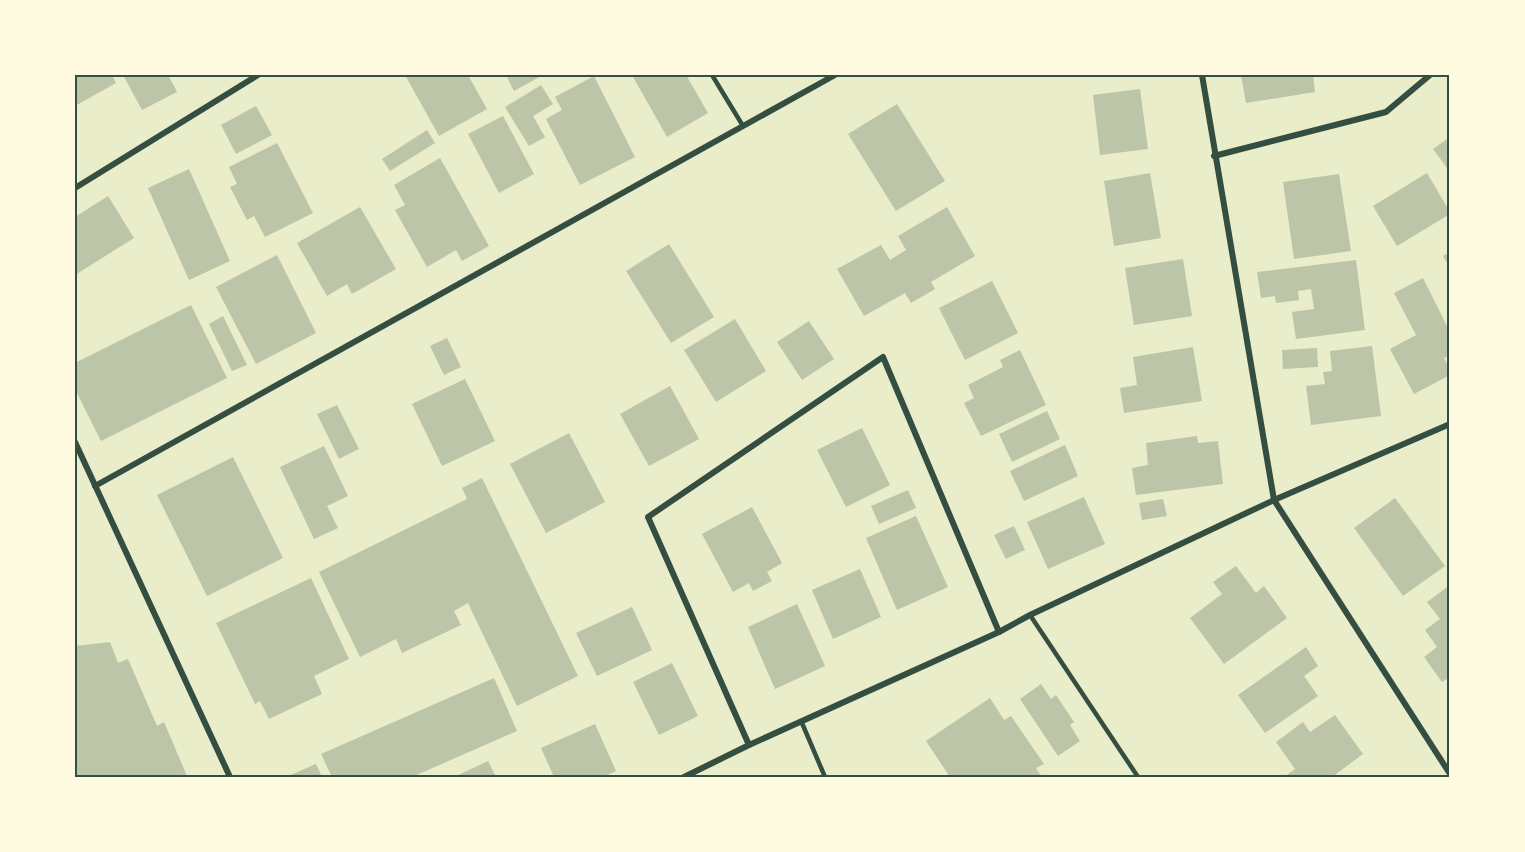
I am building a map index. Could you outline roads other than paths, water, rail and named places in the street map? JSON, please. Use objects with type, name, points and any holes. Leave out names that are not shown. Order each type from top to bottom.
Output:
[{"type":"street","points":[[75,188],[258,75]]},
{"type":"street","points":[[95,486],[835,75]]},
{"type":"street","points":[[1202,75],[1274,500],[1450,774]]},
{"type":"street","points":[[1214,156],[1386,112],[1430,75]]},
{"type":"street","points":[[749,745],[648,517],[883,357],[999,632]]},
{"type":"street","points":[[684,777],[749,745],[999,632],[1030,615],[1274,500],[1450,424]]},
{"type":"street","points":[[75,442],[230,777]]},
{"type":"lane","points":[[712,75],[743,126]]},
{"type":"lane","points":[[75,461],[82,458]]},
{"type":"lane","points":[[1030,615],[1138,777]]},
{"type":"lane","points":[[802,723],[825,777]]}]
